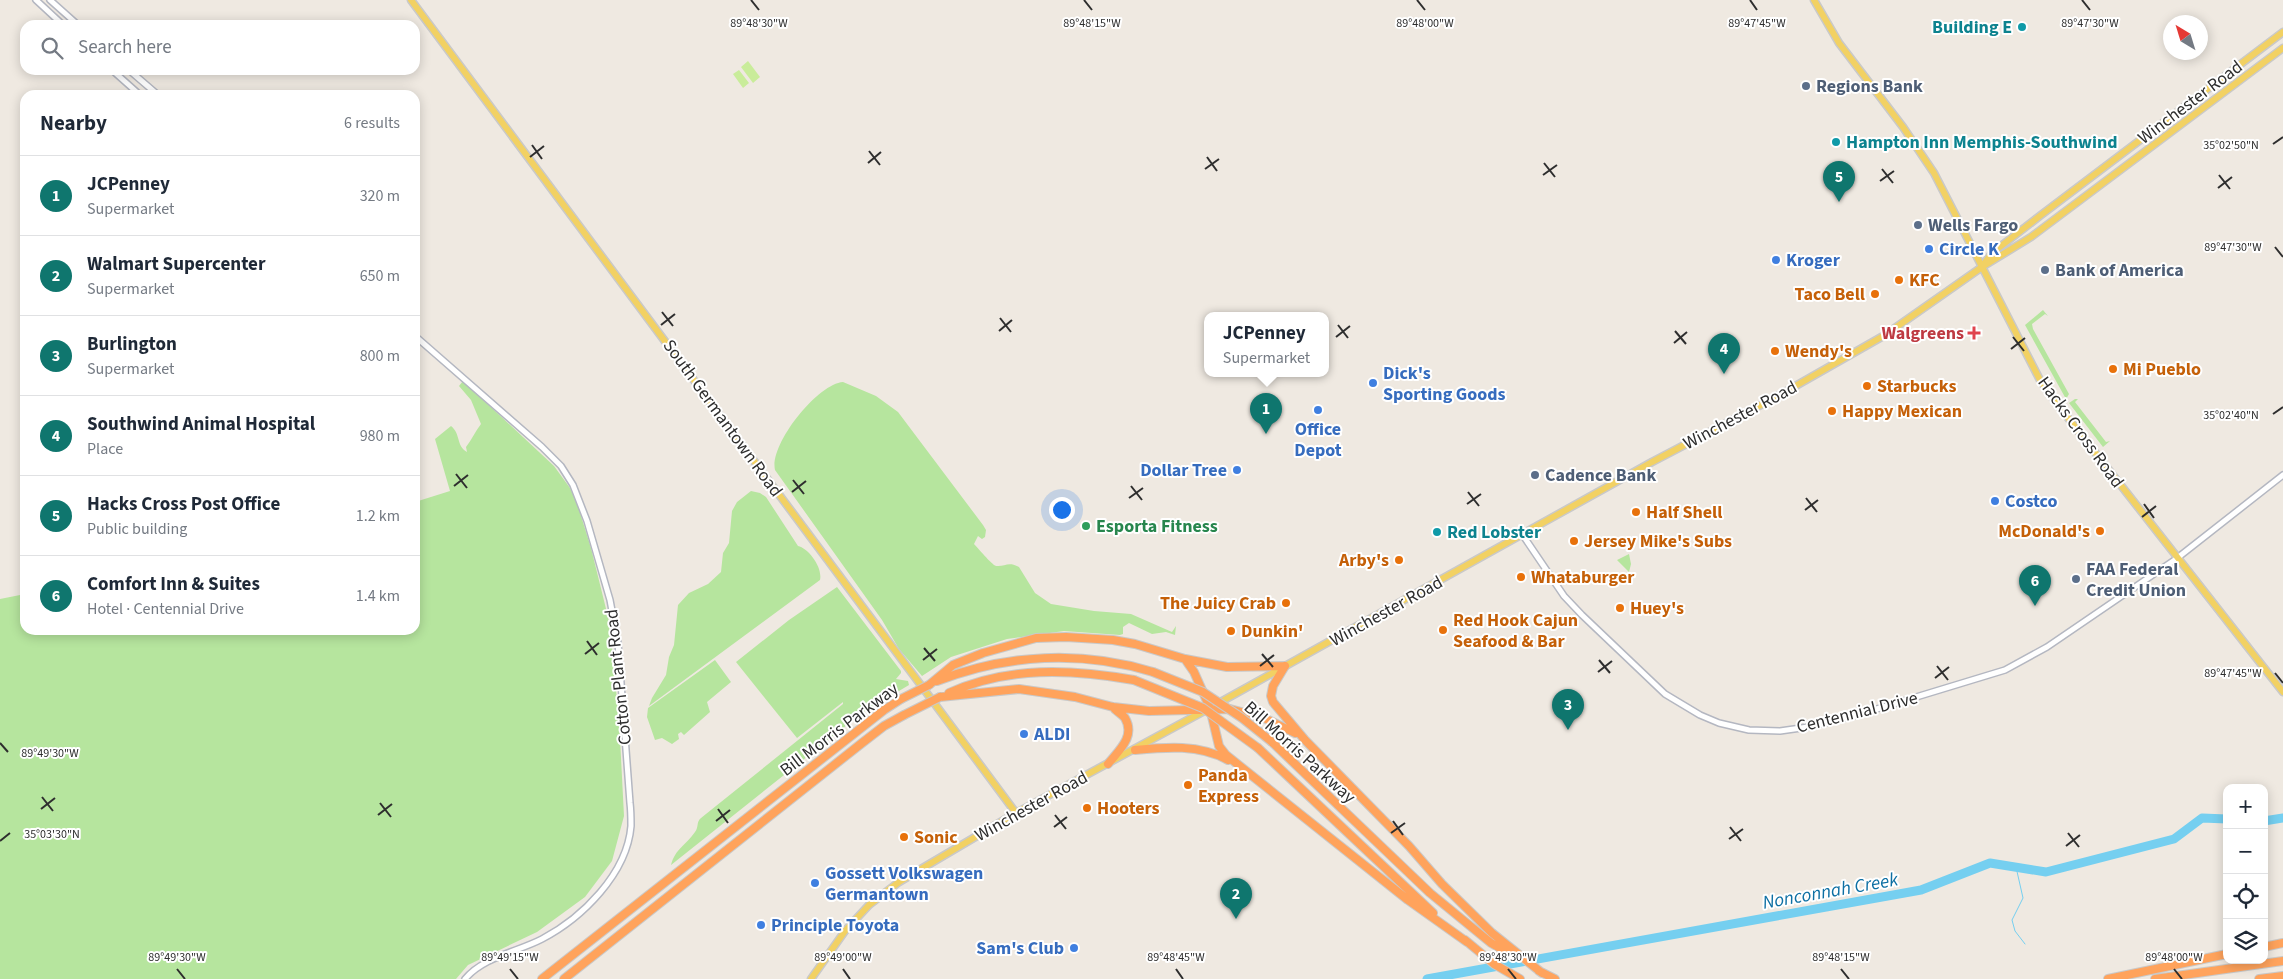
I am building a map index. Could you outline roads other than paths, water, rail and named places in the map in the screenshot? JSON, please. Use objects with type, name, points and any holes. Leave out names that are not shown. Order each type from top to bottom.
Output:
[{"type":"highway","points":[[929,684],[952,665],[983,653],[1036,638],[1066,636],[1112,640],[1185,659],[1226,667],[1286,666]]},
{"type":"highway","name":"Bill Morris Parkway","points":[[542,979],[884,710],[901,699],[929,684],[988,664],[1046,657],[1104,661],[1153,672],[1203,692],[1242,718],[1272,742],[1430,893],[1480,934],[1542,973],[1555,979]]},
{"type":"highway","points":[[1185,659],[1194,672],[1210,708],[1219,746],[1226,755],[1408,900],[1467,942]]},
{"type":"highway","points":[[1286,666],[1273,686],[1271,696],[1273,702],[1305,740],[1492,933],[1542,973]]},
{"type":"highway","name":"Bill Morris Parkway","points":[[564,979],[884,726],[940,697],[984,680],[1048,671],[1087,672],[1134,680],[1203,708],[1258,748],[1388,872],[1467,942],[1494,964],[1520,979]]},
{"type":"highway","points":[[940,697],[1019,689],[1075,697],[1113,707],[1149,711],[1230,708],[1264,718],[1288,728],[1305,740]]},
{"type":"highway","points":[[1108,764],[1124,747],[1128,737],[1125,718],[1113,707]]},
{"type":"highway","points":[[1135,750],[1169,747],[1190,748],[1221,756],[1240,766]]},
{"type":"highway","points":[[2268,946],[2283,943]]},
{"type":"highway","points":[[2108,979],[2223,955]]},
{"type":"highway","points":[[2155,979],[2283,961]]},
{"type":"highway","points":[[2259,979],[2283,976]]},
{"type":"main road","name":"South Germantown Road","points":[[410,0],[1016,813]]},
{"type":"main road","name":"Hacks Cross Road","points":[[1814,0],[1839,42],[1903,127],[1934,173],[2040,380],[2176,559],[2283,692]]},
{"type":"main road","name":"Winchester Road","points":[[1982,267],[1992,253],[2040,215],[2283,32]]},
{"type":"main road","name":"Winchester Road","points":[[811,979],[827,955],[869,905],[899,882],[1016,813],[1135,750],[1522,534],[1885,335],[1982,267],[2031,237],[2283,48]]},
{"type":"street","points":[[36,0],[57,20]]},
{"type":"street","points":[[50,0],[72,20]]},
{"type":"street","points":[[118,75],[134,90]]},
{"type":"street","points":[[135,75],[152,90]]},
{"type":"street","name":"Cotton Plant Road","points":[[420,340],[548,452],[573,484],[587,520],[610,600],[618,643],[630,803],[631,828],[624,852],[614,873],[594,900],[543,938],[488,962],[470,972],[465,979]]},
{"type":"street","name":"Centennial Drive","points":[[1522,534],[1564,596],[1666,694],[1700,716],[1719,723],[1749,730],[1780,730],[1808,727],[1932,694],[2005,670],[2047,647],[2176,559],[2283,476]]},
{"type":"waterway","name":"Nonconnah Creek","points":[[1427,979],[1921,890],[1990,863],[2046,872],[2174,839],[2202,818],[2223,819]]},
{"type":"waterway","name":"Nonconnah Creek","points":[[2268,820],[2283,818]]},
{"type":"waterway","points":[[2016,867],[2023,898],[2012,920],[2015,931],[2025,944]]},
{"type":"place","name":"Building E","points":[[2022,27]]},
{"type":"place","name":"Regions Bank","points":[[1806,86]]},
{"type":"place","name":"Hampton Inn Memphis-Southwind","points":[[1836,142]]},
{"type":"place","name":"Hacks Cross Post Office","points":[[1839,202]]},
{"type":"place","name":"Wells Fargo","points":[[1918,225]]},
{"type":"place","name":"Circle K","points":[[1929,249]]},
{"type":"place","name":"Kroger","points":[[1776,260]]},
{"type":"place","name":"Bank of America","points":[[2045,270]]},
{"type":"place","name":"KFC","points":[[1899,280]]},
{"type":"place","name":"Taco Bell","points":[[1875,294]]},
{"type":"place","name":"Walgreens","points":[[1974,333]]},
{"type":"place","name":"Wendy's","points":[[1775,351]]},
{"type":"place","name":"Mi Pueblo","points":[[2113,369]]},
{"type":"place","name":"Southwind Animal Hospital","points":[[1724,374]]},
{"type":"place","name":"Dick's Sporting Goods","points":[[1373,383]]},
{"type":"place","name":"Starbucks","points":[[1867,386]]},
{"type":"place","name":"Office Depot","points":[[1318,410]]},
{"type":"place","name":"Happy Mexican","points":[[1832,411]]},
{"type":"place","name":"JCPenney","points":[[1266,434]]},
{"type":"place","name":"Dollar Tree","points":[[1237,470]]},
{"type":"place","name":"Cadence Bank","points":[[1535,475]]},
{"type":"place","name":"Costco","points":[[1995,501]]},
{"type":"place","name":"Half Shell","points":[[1636,512]]},
{"type":"place","name":"Esporta Fitness","points":[[1086,526]]},
{"type":"place","name":"McDonald's","points":[[2100,531]]},
{"type":"place","name":"Red Lobster","points":[[1437,532]]},
{"type":"place","name":"Jersey Mike's Subs","points":[[1574,541]]},
{"type":"place","name":"Arby's","points":[[1399,560]]},
{"type":"place","name":"Whataburger","points":[[1521,577]]},
{"type":"place","name":"FAA Federal Credit Union","points":[[2076,579]]},
{"type":"place","name":"The Juicy Crab","points":[[1286,603]]},
{"type":"place","name":"Comfort Inn & Suites","points":[[2035,606]]},
{"type":"place","name":"Huey's","points":[[1620,608]]},
{"type":"place","name":"Red Hook Cajun Seafood & Bar","points":[[1443,630]]},
{"type":"place","name":"Dunkin'","points":[[1231,631]]},
{"type":"place","name":"Burlington","points":[[1568,730]]},
{"type":"place","name":"ALDI","points":[[1024,734]]},
{"type":"place","name":"Panda Express","points":[[1188,785]]},
{"type":"place","name":"Hooters","points":[[1087,808]]},
{"type":"place","name":"Sonic","points":[[904,837]]},
{"type":"place","name":"Gossett Volkswagen Germantown","points":[[815,883]]},
{"type":"place","name":"Walmart Supercenter","points":[[1236,919]]},
{"type":"place","name":"Principle Toyota","points":[[761,925]]},
{"type":"place","name":"Sam's Club","points":[[1074,948]]}]
